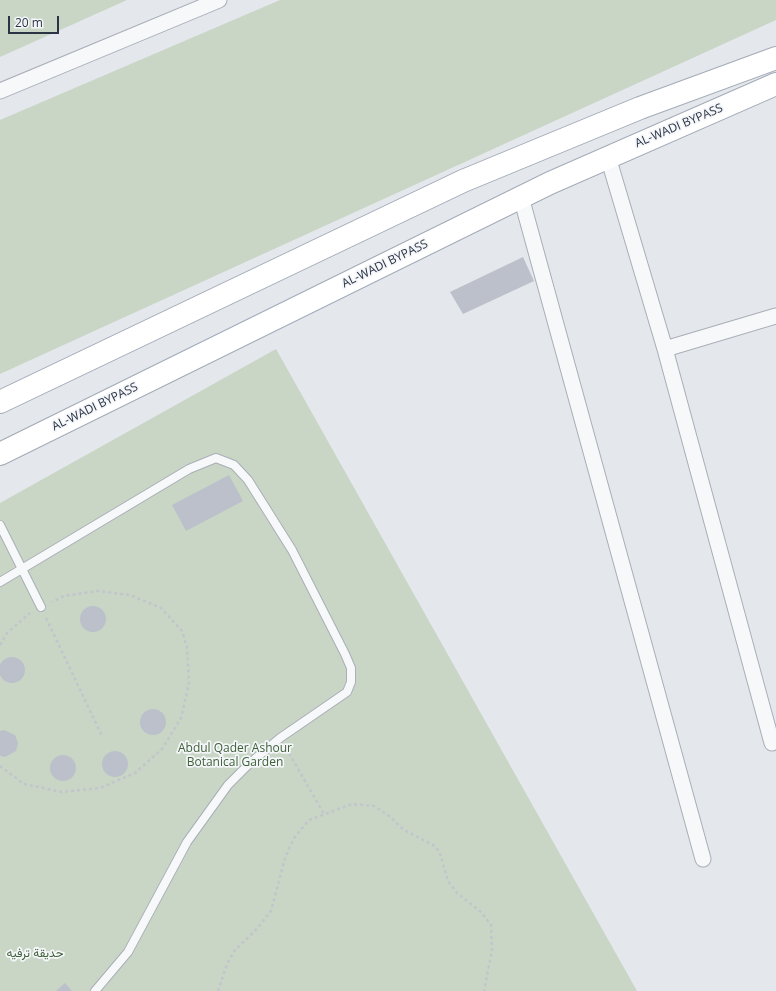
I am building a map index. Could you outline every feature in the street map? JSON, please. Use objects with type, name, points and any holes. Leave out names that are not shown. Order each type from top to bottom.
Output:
[{"type":"main road","points":[[0,402],[463,181],[640,108],[776,58]]},
{"type":"main road","name":"AL-WADI BYPASS","points":[[0,454],[521,197],[608,157],[776,84]]},
{"type":"street","points":[[0,91],[219,0]]},
{"type":"street","points":[[608,157],[665,349],[772,743]]},
{"type":"street","points":[[521,197],[703,859]]},
{"type":"street","points":[[665,349],[776,316]]},
{"type":"lane","points":[[0,582],[189,469],[216,458],[234,465],[248,480],[292,550],[345,654],[350,668],[352,682],[347,692],[280,738],[250,763],[228,785],[187,842],[128,952],[95,991]]},
{"type":"lane","points":[[0,525],[41,607]]},
{"type":"path","points":[[0,645],[7,633],[33,610],[64,596],[97,591],[130,595],[161,608],[182,631],[187,647],[189,683],[180,718],[162,749],[135,773],[100,788],[62,792],[24,784],[0,766]]},
{"type":"path","points":[[41,607],[102,736]]},
{"type":"path","points":[[280,738],[324,814]]},
{"type":"path","points":[[218,991],[227,964],[235,950],[255,931],[271,911],[285,858],[294,838],[309,820],[352,804],[374,806],[388,815],[404,830],[435,846],[440,854],[448,881],[457,893],[482,912],[491,925],[492,950],[484,991]]},
{"type":"green space","points":[[0,0],[127,0],[0,57]]},
{"type":"green space","points":[[280,0],[776,0],[776,20],[0,374],[0,120]]},
{"type":"green space","name":"Abdul Qader Ashour Botanical Garden","points":[[276,349],[637,991],[0,991],[0,503]]},
{"type":"building","points":[[523,257],[534,281],[463,314],[450,292]]},
{"type":"building","points":[[229,475],[243,501],[186,531],[172,505]]},
{"type":"building","points":[[93,606],[102,610],[106,619],[102,628],[93,632],[84,628],[80,619],[84,610]]},
{"type":"building","points":[[12,657],[21,661],[25,670],[21,679],[12,683],[3,679],[-1,670],[3,661]]},
{"type":"building","points":[[153,709],[162,713],[166,722],[162,731],[153,735],[144,731],[140,722],[144,713]]},
{"type":"building","points":[[4,730],[15,735],[18,743],[16,751],[5,757],[0,756],[0,731]]},
{"type":"building","points":[[115,751],[124,755],[128,764],[124,773],[115,777],[106,773],[102,764],[106,755]]},
{"type":"building","points":[[63,755],[72,759],[76,768],[72,777],[63,781],[54,777],[50,768],[54,759]]},
{"type":"building","points":[[65,983],[72,991],[56,991]]},
{"type":"park label","name":"حديقة ترفيه","points":[[35,954]]}]
